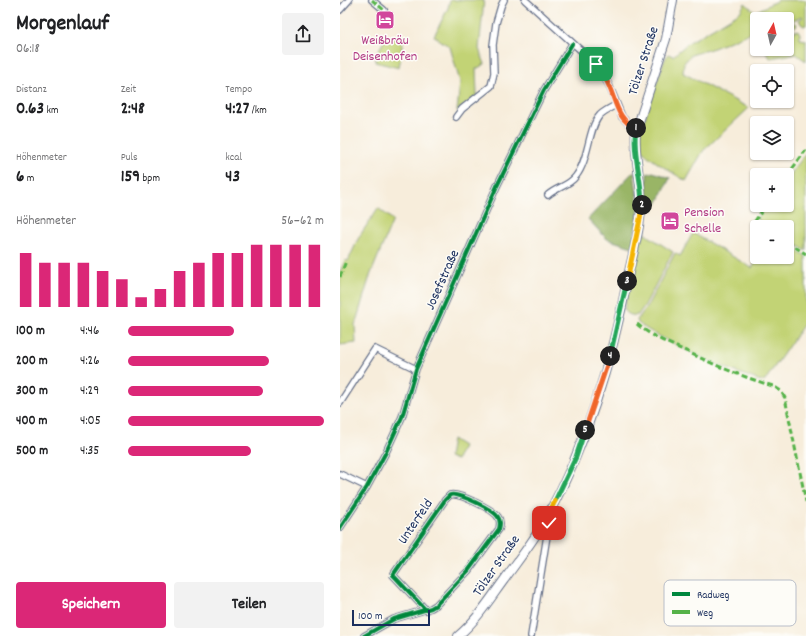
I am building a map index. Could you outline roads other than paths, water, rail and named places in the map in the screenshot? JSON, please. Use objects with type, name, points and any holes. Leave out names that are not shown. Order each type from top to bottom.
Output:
[{"type":"main road","name":"Tölzer Straße","points":[[458,636],[483,610],[546,519],[562,487],[587,425],[608,363],[621,314],[642,204],[635,145],[636,128],[666,39],[673,0]]},
{"type":"street","points":[[340,10],[349,0]]},
{"type":"street","points":[[372,0],[384,10]]},
{"type":"street","points":[[456,117],[462,109],[491,86],[494,73],[493,45],[496,23],[504,0]]},
{"type":"street","points":[[525,0],[572,44],[596,64],[609,85],[616,105],[625,121],[636,128]]},
{"type":"street","name":"Josefstraße","points":[[340,528],[367,487],[386,452],[402,417],[416,369],[453,284],[525,127],[544,90],[572,44]]},
{"type":"street","points":[[548,195],[570,183],[575,178],[582,166],[595,123],[600,116],[616,105]]},
{"type":"street","points":[[340,403],[375,349],[416,369]]},
{"type":"street","points":[[340,474],[367,487]]},
{"type":"street","name":"Unterfeld","points":[[453,494],[470,500],[496,514],[499,518],[499,529],[468,571],[436,605],[426,610],[393,575],[445,500],[453,494]]},
{"type":"street","points":[[531,636],[549,523],[546,519]]},
{"type":"street","points":[[364,636],[394,619],[426,610]]},
{"type":"place","name":"Weißbräu Deisenhofen","points":[[385,20]]},
{"type":"place","name":"Pension Schelle","points":[[670,221]]}]
